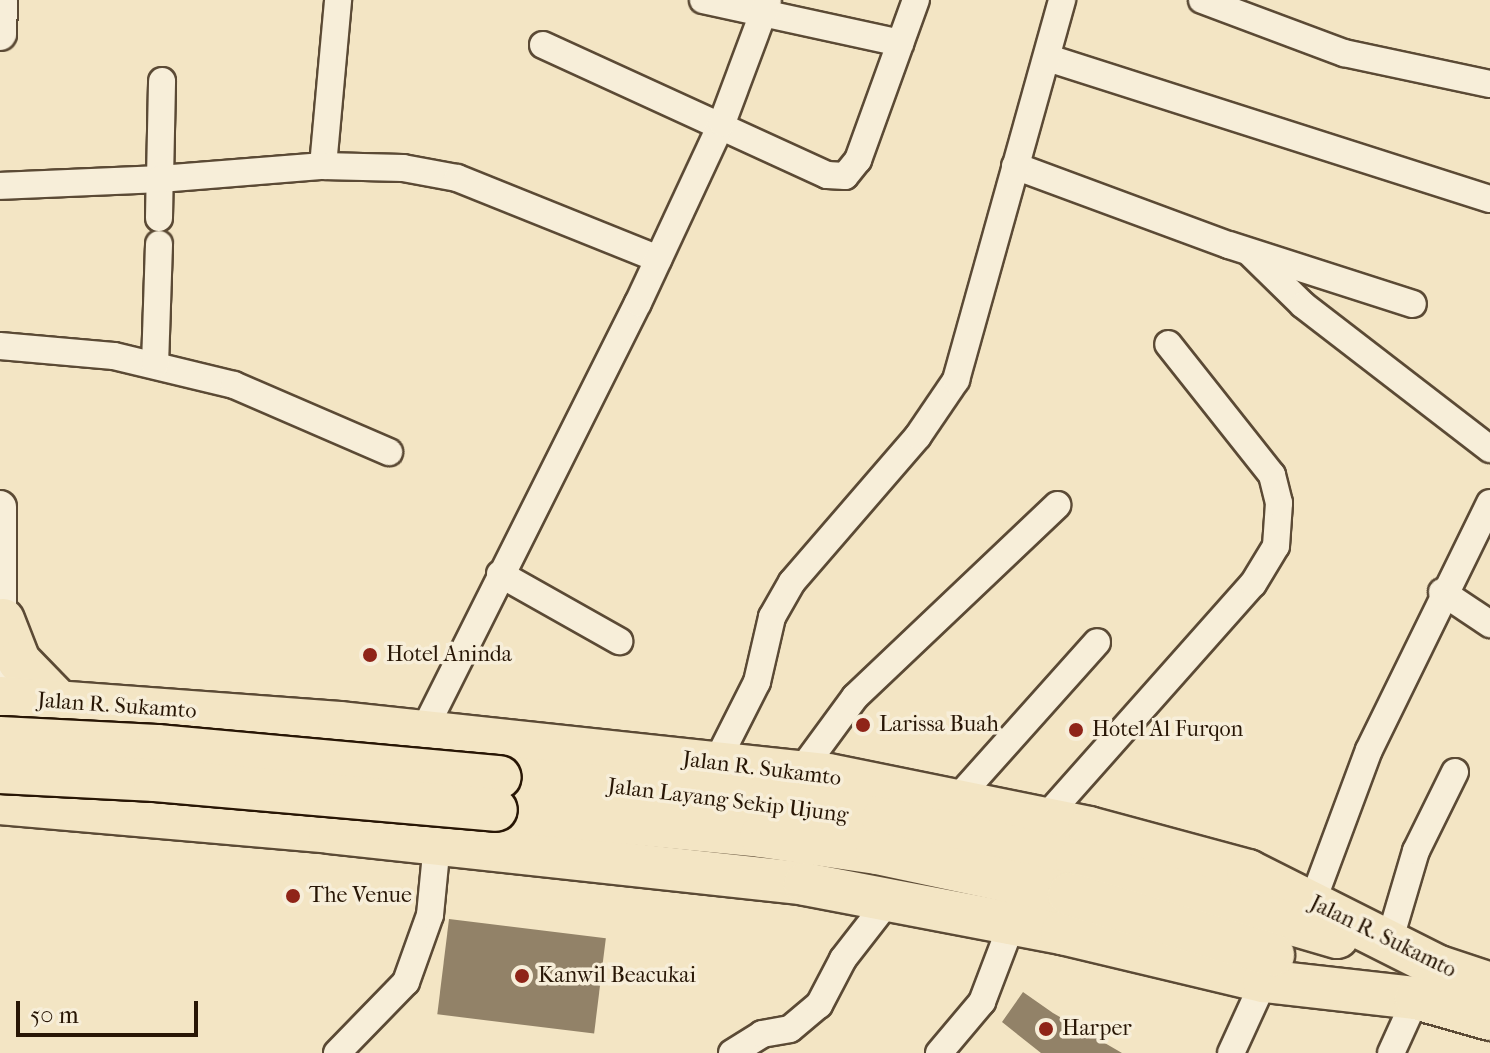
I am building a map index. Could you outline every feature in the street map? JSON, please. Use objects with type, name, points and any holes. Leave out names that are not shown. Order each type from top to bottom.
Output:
[{"type":"highway","points":[[1,622],[19,661],[59,702]]},
{"type":"highway","name":"Jalan R. Sukamto","points":[[0,698],[418,731],[800,772],[1044,819],[1248,871],[1389,942],[1427,983],[1490,1019]]},
{"type":"highway","points":[[127,813],[86,788],[67,760],[76,735],[97,721],[149,709]]},
{"type":"highway","points":[[418,731],[387,749],[378,806],[385,827],[420,842]]},
{"type":"highway","name":"Jalan Layang Sekip Ujung","points":[[0,738],[157,746],[498,794],[892,856],[1069,894],[1427,983]]},
{"type":"highway","name":"Jalan Layang Sekip Ujung","points":[[0,772],[498,794]]},
{"type":"highway","name":"Jalan R. Sukamto","points":[[0,803],[420,842],[805,884],[1012,923],[1264,981],[1490,984]]},
{"type":"street","points":[[0,34],[1,0]]},
{"type":"street","points":[[323,166],[338,0]]},
{"type":"street","points":[[703,0],[766,6],[900,43]]},
{"type":"street","points":[[543,45],[722,123],[827,175],[845,176],[856,166],[916,0]]},
{"type":"street","points":[[716,763],[757,682],[772,617],[792,582],[918,436],[956,380],[1062,0]]},
{"type":"street","points":[[1202,0],[1344,53],[1490,84]]},
{"type":"street","points":[[418,731],[658,259],[722,123],[766,6]]},
{"type":"street","points":[[1048,58],[1490,199]]},
{"type":"street","points":[[159,218],[162,81]]},
{"type":"street","points":[[0,186],[160,179],[323,166],[403,168],[457,178],[658,259]]},
{"type":"street","points":[[1015,166],[1249,252],[1413,304]]},
{"type":"street","points":[[155,365],[159,244]]},
{"type":"street","points":[[1249,252],[1303,305],[1490,449]]},
{"type":"street","points":[[1044,819],[1253,584],[1276,546],[1279,503],[1272,475],[1168,344]]},
{"type":"street","points":[[0,346],[114,356],[234,385],[389,452]]},
{"type":"street","points":[[1312,903],[1369,750],[1442,592],[1490,503]]},
{"type":"street","points":[[800,772],[855,697],[1057,505]]},
{"type":"street","points":[[0,507],[0,738]]},
{"type":"street","points":[[500,574],[619,641]]},
{"type":"street","points":[[1442,592],[1490,624]]},
{"type":"street","points":[[955,801],[1097,642]]},
{"type":"street","points":[[1389,942],[1416,851],[1455,772]]},
{"type":"street","points":[[337,1053],[406,982],[430,915],[420,842]]},
{"type":"street","points":[[732,1053],[762,1034],[790,1029],[819,1005],[843,959],[889,900]]},
{"type":"street","points":[[939,1053],[982,1002],[1012,923]]},
{"type":"street","points":[[1231,1053],[1264,981]]},
{"type":"street","points":[[1391,1053],[1427,983]]},
{"type":"building","name":"Kanwil Beacukai","points":[[449,919],[606,938],[594,1034],[437,1014]]},
{"type":"building","name":"Harper","points":[[1023,992],[1122,1053],[1041,1053],[1002,1022]]},
{"type":"place","name":"Hotel Aninda","points":[[370,655]]},
{"type":"place","name":"Larissa Buah","points":[[863,725]]},
{"type":"place","name":"Hotel Al Furqon","points":[[1076,730]]},
{"type":"place","name":"The Venue","points":[[293,896]]},
{"type":"place","name":"Kanwil Beacukai","points":[[522,976]]},
{"type":"place","name":"Harper","points":[[1046,1029]]}]
